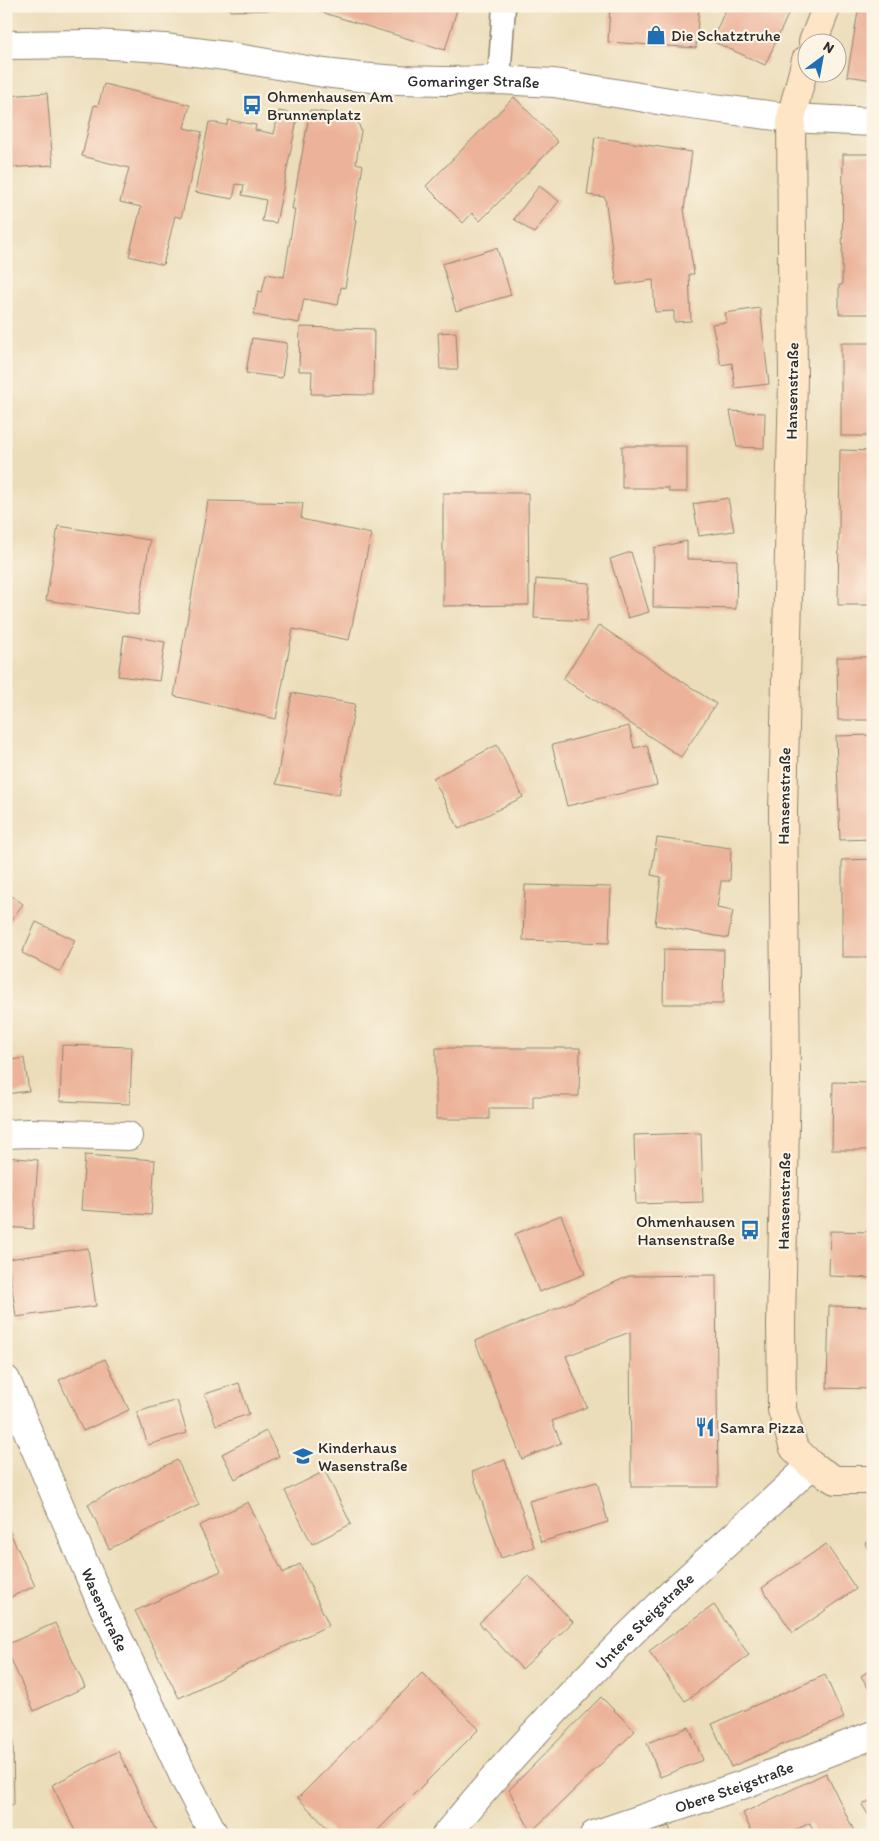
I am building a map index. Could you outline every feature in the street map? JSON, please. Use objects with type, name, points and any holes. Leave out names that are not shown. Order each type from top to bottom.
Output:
[{"type":"street","points":[[817,32],[827,6]]},
{"type":"street","name":"Gomaringer Straße","points":[[6,45],[93,44],[156,47],[218,54],[324,73],[359,77],[446,82],[499,80],[554,83],[676,103],[791,118],[873,122]]},
{"type":"street","name":"Hansenstraße","points":[[800,82],[791,118],[793,380],[783,811],[786,1075],[781,1324],[782,1410],[794,1448],[811,1465]]},
{"type":"street","points":[[6,1134],[128,1136]]},
{"type":"street","name":"Wasenstraße","points":[[6,1380],[99,1598],[186,1781],[214,1835]]},
{"type":"street","points":[[811,1465],[835,1480],[873,1480]]},
{"type":"street","name":"Untere Steigstraße","points":[[446,1835],[502,1769],[622,1642],[811,1465]]},
{"type":"street","name":"Obere Steigstraße","points":[[594,1835],[742,1786],[873,1735]]},
{"type":"lane","points":[[499,80],[504,6]]},
{"type":"building","points":[[230,6],[279,6],[279,10],[230,11]]},
{"type":"building","points":[[301,6],[458,6],[445,50]]},
{"type":"building","points":[[610,6],[699,6],[696,48],[608,42]]},
{"type":"building","points":[[727,6],[792,6],[765,65],[712,41]]},
{"type":"building","points":[[859,6],[873,6],[873,80],[847,76]]},
{"type":"building","points":[[104,84],[190,105],[184,128],[202,132],[181,218],[175,216],[163,265],[129,256],[141,207],[120,202],[129,168],[82,156],[94,105],[98,106]]},
{"type":"building","points":[[47,93],[53,165],[6,168],[6,96]]},
{"type":"building","points":[[514,97],[558,142],[480,221],[472,213],[463,223],[426,186]]},
{"type":"building","points":[[310,110],[350,117],[358,122],[361,131],[356,163],[363,165],[345,288],[341,287],[338,305],[304,299],[299,323],[254,315],[258,291],[262,292],[266,274],[284,277],[295,209],[292,209]]},
{"type":"building","points":[[279,111],[298,115],[276,223],[262,221],[266,200],[242,195],[244,185],[236,184],[233,199],[195,192],[209,122],[227,125],[228,120],[256,125],[255,130],[274,134]]},
{"type":"building","points":[[595,137],[692,152],[684,209],[694,274],[689,274],[691,321],[674,322],[674,311],[655,312],[653,280],[617,285],[605,197],[587,195]]},
{"type":"building","points":[[843,154],[873,154],[873,314],[839,314],[839,285],[842,285]]},
{"type":"building","points":[[539,186],[559,201],[534,233],[514,219]]},
{"type":"building","points":[[497,248],[511,295],[456,311],[442,264]]},
{"type":"building","points":[[760,308],[769,384],[735,388],[732,363],[721,365],[712,324],[727,322],[725,313]]},
{"type":"building","points":[[300,327],[374,329],[373,395],[311,394],[312,371],[299,371]]},
{"type":"building","points":[[456,332],[458,369],[440,369],[438,333]]},
{"type":"building","points":[[252,338],[287,343],[282,378],[246,373]]},
{"type":"building","points":[[841,343],[873,343],[873,436],[841,436]]},
{"type":"building","points":[[730,411],[765,413],[764,448],[737,447]]},
{"type":"building","points":[[622,446],[687,446],[687,492],[669,492],[668,488],[622,488]]},
{"type":"building","points":[[840,450],[873,451],[873,605],[838,605]]},
{"type":"building","points":[[443,493],[528,493],[529,605],[443,606]]},
{"type":"building","points":[[728,498],[734,531],[699,536],[693,504]]},
{"type":"building","points":[[208,501],[303,503],[301,519],[371,534],[349,640],[293,629],[276,719],[174,696]]},
{"type":"building","points":[[58,526],[150,540],[138,615],[46,600]]},
{"type":"building","points":[[687,541],[687,559],[737,560],[736,609],[653,607],[654,548]]},
{"type":"building","points":[[631,552],[649,612],[628,618],[610,559]]},
{"type":"building","points":[[536,579],[590,583],[587,621],[534,618]]},
{"type":"building","points":[[599,625],[716,704],[681,757],[563,679]]},
{"type":"building","points":[[124,635],[165,642],[159,681],[118,676]]},
{"type":"building","points":[[837,657],[873,657],[873,720],[838,720]]},
{"type":"building","points":[[292,693],[355,704],[339,795],[276,784]]},
{"type":"building","points":[[629,726],[634,748],[647,745],[657,785],[567,806],[552,745]]},
{"type":"building","points":[[873,735],[873,839],[840,840],[836,736]]},
{"type":"building","points":[[497,745],[523,797],[459,829],[433,778]]},
{"type":"building","points":[[657,838],[731,848],[730,881],[721,881],[717,908],[733,911],[728,938],[655,925],[661,877],[651,875]]},
{"type":"building","points":[[873,859],[873,957],[842,957],[842,860]]},
{"type":"building","points":[[525,885],[611,887],[609,943],[523,940]]},
{"type":"building","points":[[6,892],[23,904],[6,927]]},
{"type":"building","points":[[36,922],[75,940],[60,972],[22,953]]},
{"type":"building","points":[[664,949],[724,950],[723,1004],[663,1004]]},
{"type":"building","points":[[62,1045],[132,1047],[130,1104],[60,1101]]},
{"type":"building","points":[[436,1048],[580,1048],[579,1096],[533,1096],[533,1108],[489,1108],[489,1119],[436,1119]]},
{"type":"building","points":[[24,1058],[29,1091],[6,1094],[6,1061]]},
{"type":"building","points":[[833,1082],[873,1083],[873,1150],[832,1150]]},
{"type":"building","points":[[701,1133],[703,1202],[636,1204],[634,1135]]},
{"type":"building","points":[[85,1155],[155,1160],[151,1215],[81,1210]]},
{"type":"building","points":[[6,1157],[38,1160],[33,1229],[6,1227]]},
{"type":"building","points":[[561,1215],[585,1274],[539,1292],[515,1234]]},
{"type":"building","points":[[830,1231],[873,1232],[873,1278],[829,1276]]},
{"type":"building","points":[[88,1248],[96,1306],[16,1317],[8,1259]]},
{"type":"building","points":[[716,1275],[718,1487],[631,1487],[630,1332],[566,1356],[587,1407],[552,1421],[561,1443],[522,1459],[475,1341],[548,1312],[629,1276]]},
{"type":"building","points":[[829,1306],[873,1307],[873,1389],[827,1388]]},
{"type":"building","points":[[105,1359],[129,1410],[83,1431],[59,1380]]},
{"type":"building","points":[[239,1383],[249,1414],[216,1425],[205,1394]]},
{"type":"building","points":[[177,1400],[187,1433],[148,1445],[137,1412]]},
{"type":"building","points":[[266,1431],[279,1456],[235,1479],[222,1454]]},
{"type":"building","points":[[177,1460],[199,1505],[109,1549],[88,1504]]},
{"type":"building","points":[[505,1460],[534,1547],[501,1558],[472,1472]]},
{"type":"building","points":[[325,1471],[351,1524],[312,1544],[285,1491]]},
{"type":"building","points":[[597,1482],[608,1522],[541,1542],[529,1501]]},
{"type":"building","points":[[248,1502],[283,1573],[300,1564],[329,1625],[179,1698],[135,1611],[221,1571],[199,1526]]},
{"type":"building","points":[[6,1524],[35,1586],[6,1599]]},
{"type":"building","points":[[873,1538],[873,1557],[865,1543]]},
{"type":"building","points":[[826,1544],[856,1589],[793,1633],[762,1588]]},
{"type":"building","points":[[529,1576],[573,1622],[522,1669],[479,1623]]},
{"type":"building","points":[[714,1605],[749,1655],[685,1701],[649,1651]]},
{"type":"building","points":[[55,1623],[85,1687],[34,1711],[6,1645]]},
{"type":"building","points":[[873,1668],[873,1696],[861,1676]]},
{"type":"building","points":[[422,1673],[479,1729],[373,1835],[334,1835],[298,1798]]},
{"type":"building","points":[[825,1675],[844,1718],[731,1767],[712,1724]]},
{"type":"building","points":[[601,1697],[635,1731],[531,1832],[509,1790]]},
{"type":"building","points":[[689,1727],[703,1760],[660,1777],[647,1743]]},
{"type":"building","points":[[6,1740],[13,1740],[14,1805],[6,1805]]},
{"type":"building","points":[[118,1751],[159,1835],[77,1835],[52,1785]]},
{"type":"building","points":[[826,1773],[856,1835],[815,1835],[810,1823],[785,1835],[753,1835],[743,1813]]},
{"type":"building","points":[[873,1799],[873,1822],[862,1805]]},
{"type":"building","points":[[669,1826],[672,1835],[645,1835],[645,1834]]},
{"type":"place","name":"Die Schatztruhe","points":[[656,35]]},
{"type":"place","name":"Ohmenhausen Am Brunnenplatz","points":[[252,105]]},
{"type":"place","name":"Ohmenhausen Hansenstraße","points":[[750,1230]]},
{"type":"place","name":"Samra Pizza","points":[[705,1427]]},
{"type":"place","name":"Kinderhaus Wasenstraße","points":[[303,1456]]}]
